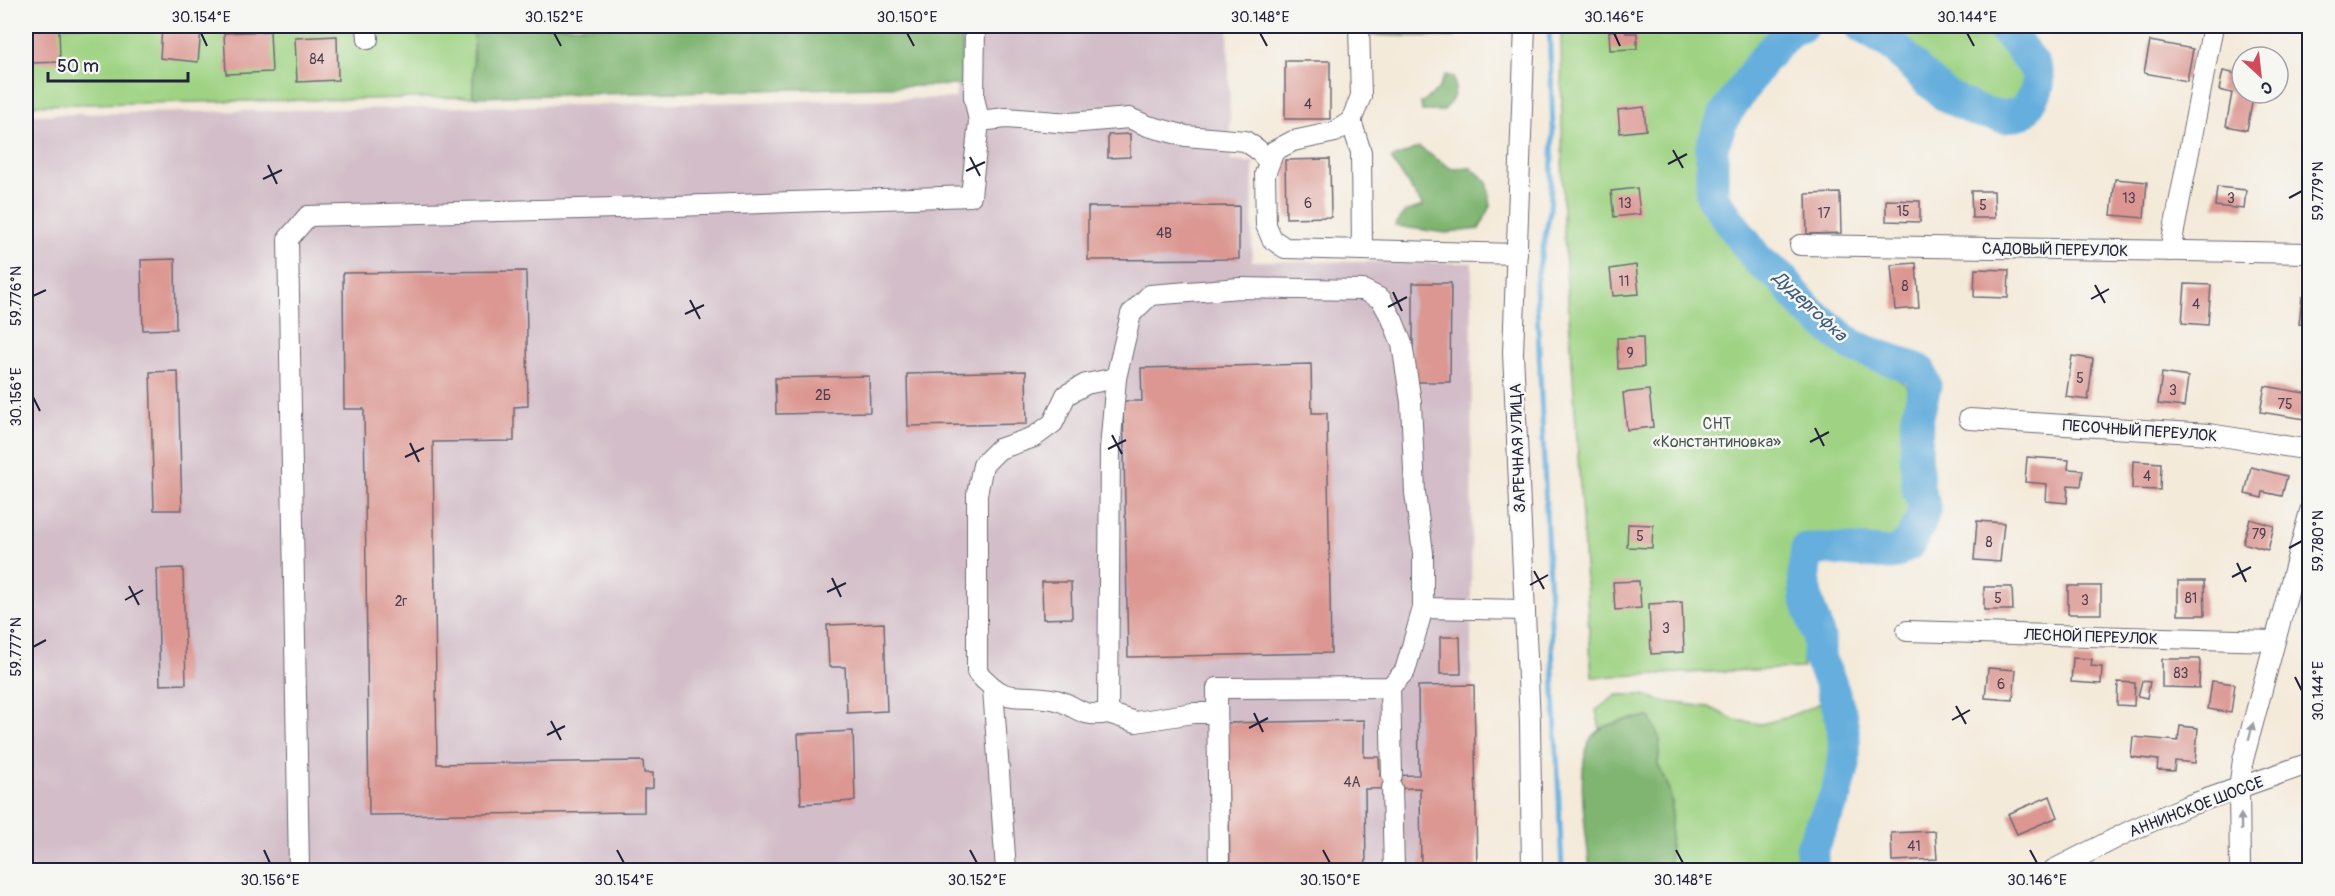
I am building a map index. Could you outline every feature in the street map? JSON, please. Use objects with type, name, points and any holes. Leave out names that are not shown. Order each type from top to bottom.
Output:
[{"type":"street","points":[[299,870],[288,239],[308,216],[971,196],[979,121],[974,97],[975,26]]},
{"type":"street","points":[[1359,26],[1361,96],[1352,121],[1361,152],[1362,250]]},
{"type":"street","name":"ЗАРЕЧНАЯ УЛИЦА","points":[[1525,26],[1514,353],[1530,722],[1532,870]]},
{"type":"street","points":[[2170,251],[2213,26]]},
{"type":"street","points":[[979,121],[1006,118],[1070,123],[1129,118],[1148,126],[1186,136],[1245,141],[1257,149],[1269,162]]},
{"type":"street","points":[[1352,121],[1335,132],[1293,141],[1274,151],[1265,174],[1266,225],[1272,239],[1285,248],[1517,254]]},
{"type":"street","name":"САДОВЫЙ ПЕРЕУЛОК","points":[[1800,245],[2310,253]]},
{"type":"street","points":[[1108,713],[1110,449],[1116,378],[1131,314],[1150,295],[1240,288],[1363,290],[1381,299],[1402,344],[1411,402],[1415,493],[1423,553],[1423,608],[1406,671],[1390,687],[1217,688],[1219,870]]},
{"type":"street","points":[[1116,378],[1086,384],[1066,395],[1053,423],[1034,437],[999,449],[984,465],[977,494],[977,672],[993,689],[1011,698],[1053,699],[1092,716],[1108,713],[1136,722],[1193,713],[1216,713]]},
{"type":"street","name":"ПЕСОЧНЫЙ ПЕРЕУЛОК","points":[[1969,419],[2209,434],[2310,450]]},
{"type":"street","points":[[2240,870],[2239,788],[2243,760],[2310,512]]},
{"type":"street","points":[[1423,608],[1525,610]]},
{"type":"street","name":"ЛЕСНОЙ ПЕРЕУЛОК","points":[[1907,631],[2274,641]]},
{"type":"street","points":[[1390,687],[1394,870]]},
{"type":"street","points":[[993,689],[1006,870]]},
{"type":"street","name":"АННИНСКОЕ ШОССЕ","points":[[2053,870],[2132,830],[2187,806],[2310,763]]},
{"type":"shaded area","points":[[958,26],[1228,26],[1231,161],[1253,162],[1252,261],[1472,263],[1471,684],[1474,685],[1477,870],[26,870],[26,115],[956,98]]},
{"type":"green space","points":[[26,26],[474,26],[473,97],[26,105]]},
{"type":"green space","points":[[474,26],[963,26],[961,85],[473,97]]},
{"type":"green space","points":[[1370,26],[1455,26],[1455,37],[1370,35]]},
{"type":"green space","name":"СНТ «Константиновка»","points":[[1561,26],[1784,26],[1778,28],[1739,72],[1715,119],[1701,166],[1706,206],[1784,303],[1840,355],[1889,372],[1907,386],[1913,505],[1907,529],[1886,542],[1817,538],[1793,550],[1795,591],[1805,629],[1803,668],[1592,677],[1563,220]]},
{"type":"green space","points":[[1875,26],[1992,26],[2029,78],[2026,96],[2015,108],[1991,108],[1948,91],[1902,46]]},
{"type":"green space","points":[[1445,75],[1453,77],[1454,96],[1443,111],[1422,111],[1421,103],[1437,91]]},
{"type":"green space","points":[[1419,147],[1452,169],[1471,168],[1487,181],[1491,206],[1479,229],[1446,233],[1395,226],[1405,212],[1423,206],[1391,159]]},
{"type":"green space","points":[[1617,695],[1643,695],[1666,702],[1709,707],[1735,720],[1761,724],[1785,718],[1823,702],[1830,725],[1832,755],[1824,788],[1804,838],[1796,870],[1669,870],[1672,803],[1667,783],[1658,765],[1660,740],[1642,718],[1600,729],[1596,710]]},
{"type":"green space","points":[[1650,717],[1660,740],[1658,765],[1667,783],[1672,803],[1669,870],[1590,870],[1582,784],[1586,751],[1591,738],[1609,725]]},
{"type":"building","points":[[30,26],[59,26],[60,62],[31,63]]},
{"type":"building","points":[[1617,26],[1626,26],[1626,33],[1637,33],[1637,49],[1610,50],[1609,31],[1617,31]]},
{"type":"building","points":[[1636,26],[1663,26],[1663,28],[1636,28]]},
{"type":"building","points":[[162,27],[201,30],[198,62],[160,58]]},
{"type":"building","points":[[270,31],[272,72],[226,74],[224,33]]},
{"type":"building","points":[[337,36],[338,80],[297,82],[295,38]]},
{"type":"building","points":[[2150,41],[2193,49],[2187,81],[2144,73]]},
{"type":"building","points":[[1285,61],[1330,61],[1330,119],[1285,119]]},
{"type":"building","points":[[2223,71],[2230,72],[2230,93],[2219,90]]},
{"type":"building","points":[[2230,104],[2252,105],[2247,130],[2226,126]]},
{"type":"building","points":[[1644,107],[1646,130],[1620,133],[1618,110]]},
{"type":"building","points":[[1130,134],[1130,157],[1108,158],[1108,135]]},
{"type":"building","points":[[1330,159],[1331,217],[1286,218],[1285,160]]},
{"type":"building","points":[[2115,179],[2147,182],[2144,218],[2111,215]]},
{"type":"building","points":[[2217,187],[2246,190],[2244,209],[2215,206]]},
{"type":"building","points":[[1637,188],[1640,214],[1614,217],[1611,191]]},
{"type":"building","points":[[1971,191],[1994,191],[1995,218],[1972,218]]},
{"type":"building","points":[[1840,193],[1841,233],[1807,234],[1806,194]]},
{"type":"building","points":[[1886,200],[1920,201],[1920,222],[1886,221]]},
{"type":"building","points":[[1239,206],[1239,259],[1088,260],[1088,207]]},
{"type":"building","points":[[175,259],[176,329],[143,330],[141,260]]},
{"type":"building","points":[[1916,263],[1919,308],[1895,310],[1891,265]]},
{"type":"building","points":[[1636,265],[1639,294],[1613,296],[1610,269]]},
{"type":"building","points":[[1975,269],[2009,270],[2008,298],[1974,297]]},
{"type":"building","points":[[526,271],[528,406],[514,407],[514,441],[433,442],[437,764],[643,761],[644,773],[653,773],[653,788],[644,789],[644,812],[369,815],[364,409],[344,409],[343,273]]},
{"type":"building","points":[[1413,283],[1451,283],[1450,382],[1413,382]]},
{"type":"building","points":[[2185,284],[2211,285],[2208,325],[2182,323]]},
{"type":"building","points":[[2302,297],[2310,298],[2310,325],[2299,324]]},
{"type":"building","points":[[1643,337],[1644,367],[1618,369],[1617,338]]},
{"type":"building","points":[[2072,356],[2093,359],[2088,400],[2066,397]]},
{"type":"building","points":[[1311,364],[1312,413],[1327,413],[1331,653],[1128,657],[1123,401],[1142,401],[1141,368]]},
{"type":"building","points":[[178,371],[182,510],[154,510],[150,372]]},
{"type":"building","points":[[1026,371],[1027,424],[908,426],[907,374]]},
{"type":"building","points":[[2162,373],[2188,377],[2184,407],[2158,404]]},
{"type":"building","points":[[869,376],[870,412],[776,414],[775,378]]},
{"type":"building","points":[[2265,386],[2310,394],[2305,419],[2260,412]]},
{"type":"building","points":[[1649,390],[1653,427],[1627,430],[1623,393]]},
{"type":"building","points":[[2027,457],[2069,460],[2068,469],[2083,470],[2081,486],[2068,485],[2067,503],[2046,501],[2047,484],[2025,482]]},
{"type":"building","points":[[2133,461],[2161,463],[2160,490],[2132,489]]},
{"type":"building","points":[[2251,467],[2287,476],[2282,496],[2263,492],[2262,498],[2245,494]]},
{"type":"building","points":[[2250,519],[2274,526],[2268,550],[2243,543]]},
{"type":"building","points":[[1977,521],[2004,523],[2000,562],[1974,560]]},
{"type":"building","points":[[1628,524],[1653,525],[1652,548],[1627,547]]},
{"type":"building","points":[[183,568],[186,684],[160,685],[157,569]]},
{"type":"building","points":[[1639,581],[1641,608],[1615,610],[1613,582]]},
{"type":"building","points":[[2178,581],[2204,581],[2205,615],[2178,615]]},
{"type":"building","points":[[1042,582],[1071,582],[1072,618],[1043,619]]},
{"type":"building","points":[[2068,586],[2101,586],[2101,614],[2068,614]]},
{"type":"building","points":[[1984,587],[2012,587],[2013,610],[1984,610]]},
{"type":"building","points":[[1682,602],[1684,652],[1651,654],[1649,604]]},
{"type":"building","points":[[884,623],[887,711],[847,713],[845,667],[829,667],[827,625]]},
{"type":"building","points":[[1440,637],[1460,637],[1461,674],[1440,674]]},
{"type":"building","points":[[2073,658],[2092,659],[2091,666],[2102,667],[2101,684],[2071,682]]},
{"type":"building","points":[[2162,659],[2200,659],[2199,688],[2162,687]]},
{"type":"building","points":[[1988,668],[2016,670],[2013,700],[1985,698]]},
{"type":"building","points":[[2142,681],[2150,682],[2147,698],[2138,696]]},
{"type":"building","points":[[2212,681],[2235,684],[2231,713],[2208,709]]},
{"type":"building","points":[[2118,682],[2135,683],[2134,706],[2117,705]]},
{"type":"building","points":[[1474,685],[1477,870],[1421,870],[1420,788],[1365,789],[1366,870],[1230,870],[1227,723],[1364,720],[1364,757],[1379,757],[1380,776],[1419,775],[1418,686]]},
{"type":"building","points":[[2180,726],[2198,728],[2195,763],[2175,761],[2174,771],[2157,770],[2158,760],[2131,757],[2133,737],[2178,741]]},
{"type":"building","points":[[853,731],[855,801],[801,804],[798,734]]},
{"type":"building","points":[[2050,796],[2058,817],[2017,834],[2008,814]]},
{"type":"building","points":[[1935,831],[1937,859],[1892,861],[1891,833]]},
{"type":"waterway","points":[[1549,26],[1553,128],[1550,211],[1536,283],[1562,870]]},
{"type":"waterway","name":"Дудергофка","points":[[1802,26],[1790,30],[1762,61],[1724,116],[1712,146],[1712,197],[1758,260],[1781,278],[1808,310],[1853,346],[1919,370],[1925,385],[1917,420],[1916,450],[1918,489],[1925,507],[1909,544],[1891,554],[1807,549],[1804,572],[1806,598],[1819,638],[1819,658],[1840,712],[1844,737],[1844,764],[1837,792],[1812,847],[1812,870]]},
{"type":"waterway","name":"Дудергофка","points":[[1861,26],[1893,45],[1945,95],[1974,110],[2004,117],[2023,112],[2034,96],[2038,77],[2033,64],[2002,26]]}]
